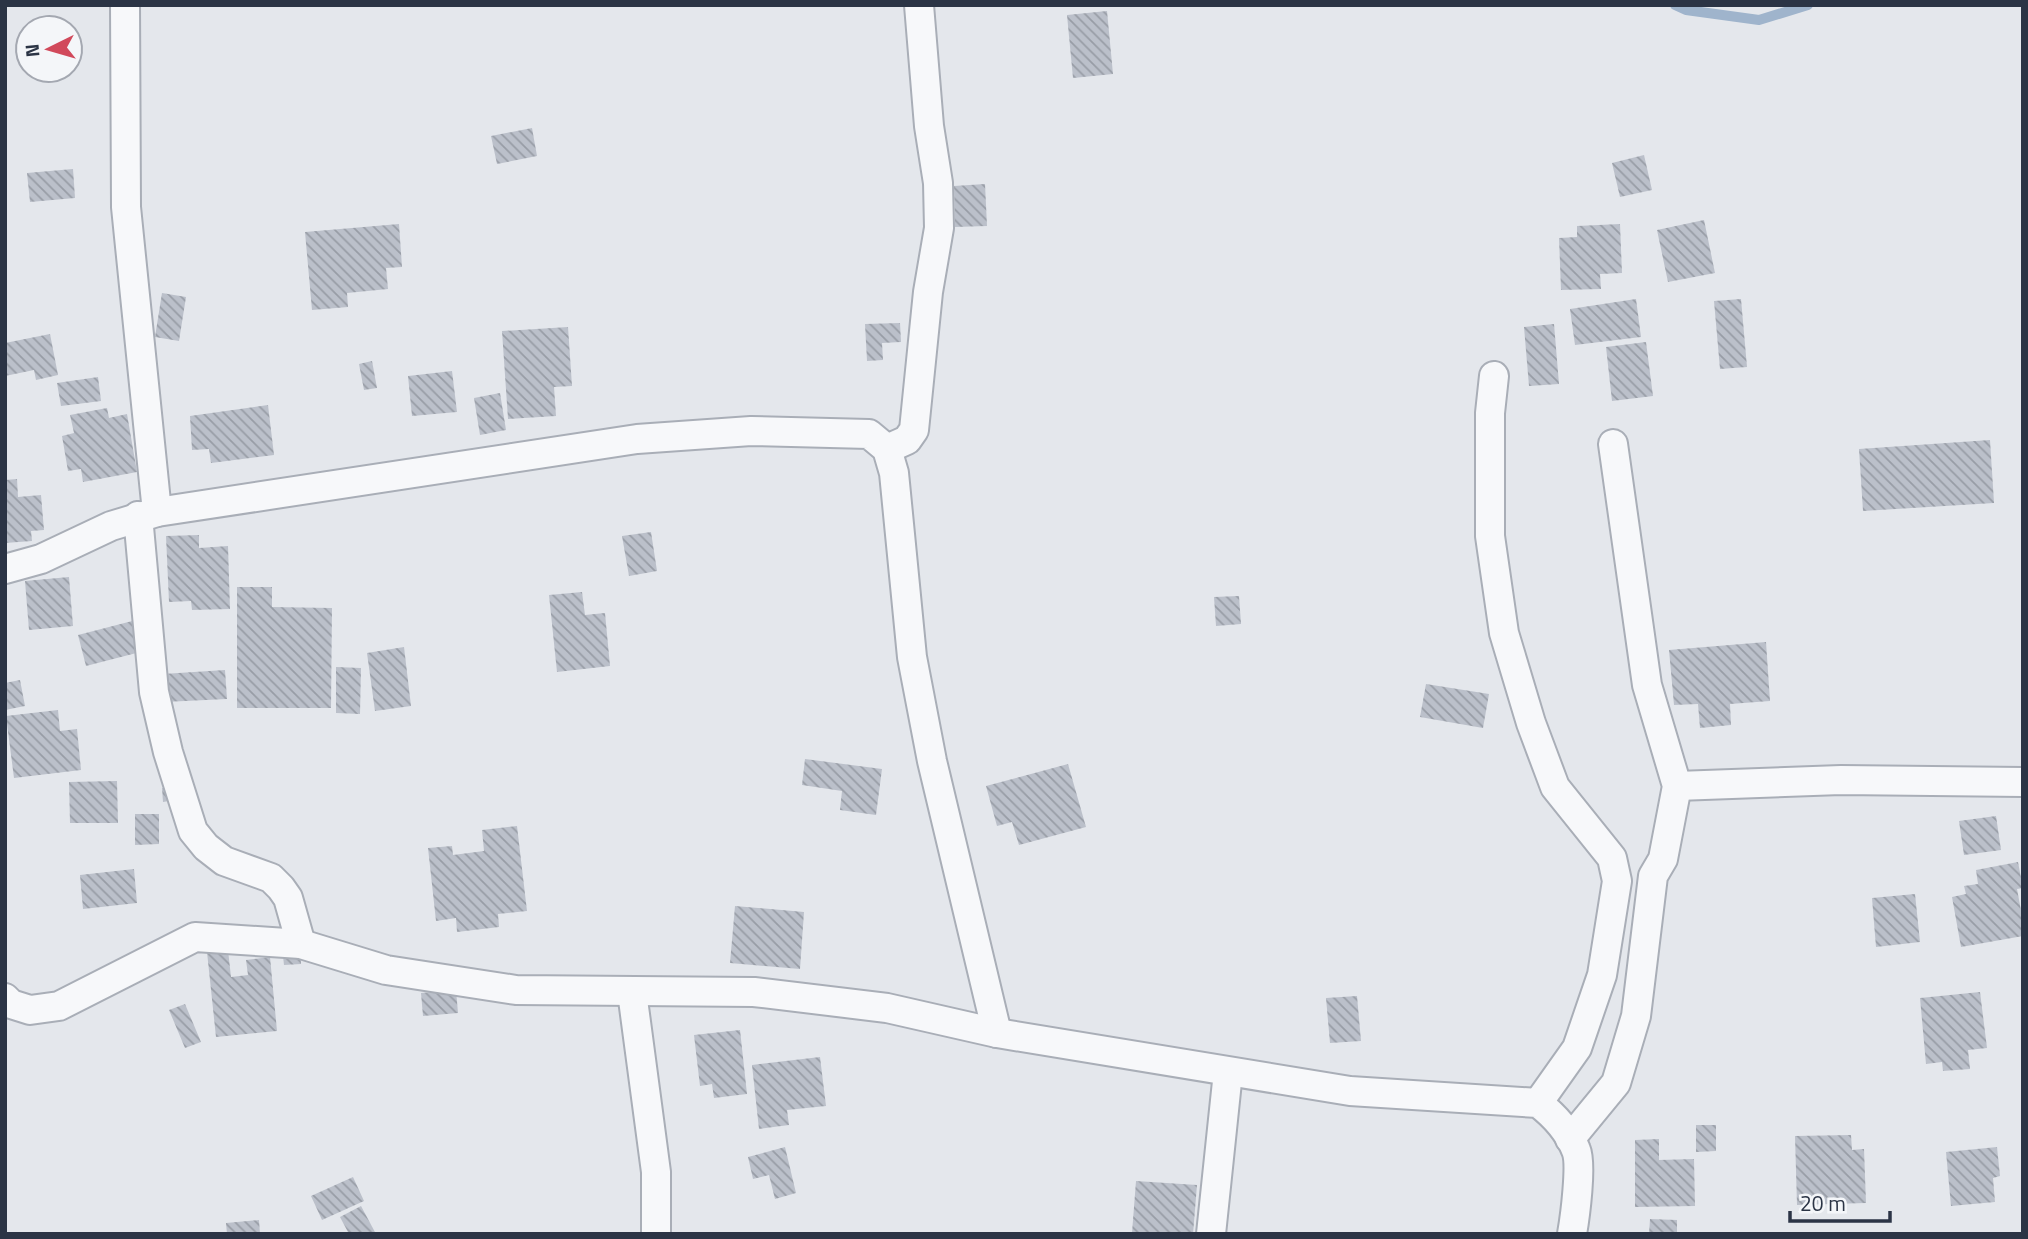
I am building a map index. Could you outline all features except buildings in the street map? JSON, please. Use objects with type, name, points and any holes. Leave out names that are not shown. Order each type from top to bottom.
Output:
[{"type":"street","points":[[125,5],[126,207],[148,514],[154,692],[168,752],[194,831],[206,848],[224,861],[271,878],[281,888],[288,898],[301,944]]},
{"type":"street","points":[[887,449],[907,439],[914,430],[928,292],[939,228],[919,5]]},
{"type":"street","points":[[1494,376],[1490,413],[1490,536],[1504,633],[1531,723],[1555,787],[1612,858],[1617,880],[1602,975],[1577,1048],[1538,1103]]},
{"type":"street","points":[[5,569],[41,559],[111,526],[148,514],[637,439],[751,431],[869,434],[887,449],[894,473],[912,657],[932,761],[998,1032]]},
{"type":"street","points":[[1570,1139],[1616,1083],[1636,1016],[1653,876],[1662,859],[1677,786],[1647,685],[1613,444]]},
{"type":"street","points":[[1677,786],[1841,780],[2023,782]]},
{"type":"street","points":[[7,1003],[30,1010],[59,1006],[195,937],[301,944],[386,971],[516,990],[754,992],[887,1008],[998,1032],[1350,1091],[1538,1103],[1559,1119],[1578,1153],[1576,1214],[1572,1234]]},
{"type":"street","points":[[632,992],[656,1172],[656,1234]]},
{"type":"street","points":[[1211,1234],[1228,1072]]},
{"type":"waterway","points":[[1675,5],[1686,10],[1759,20],[1808,5]]}]
